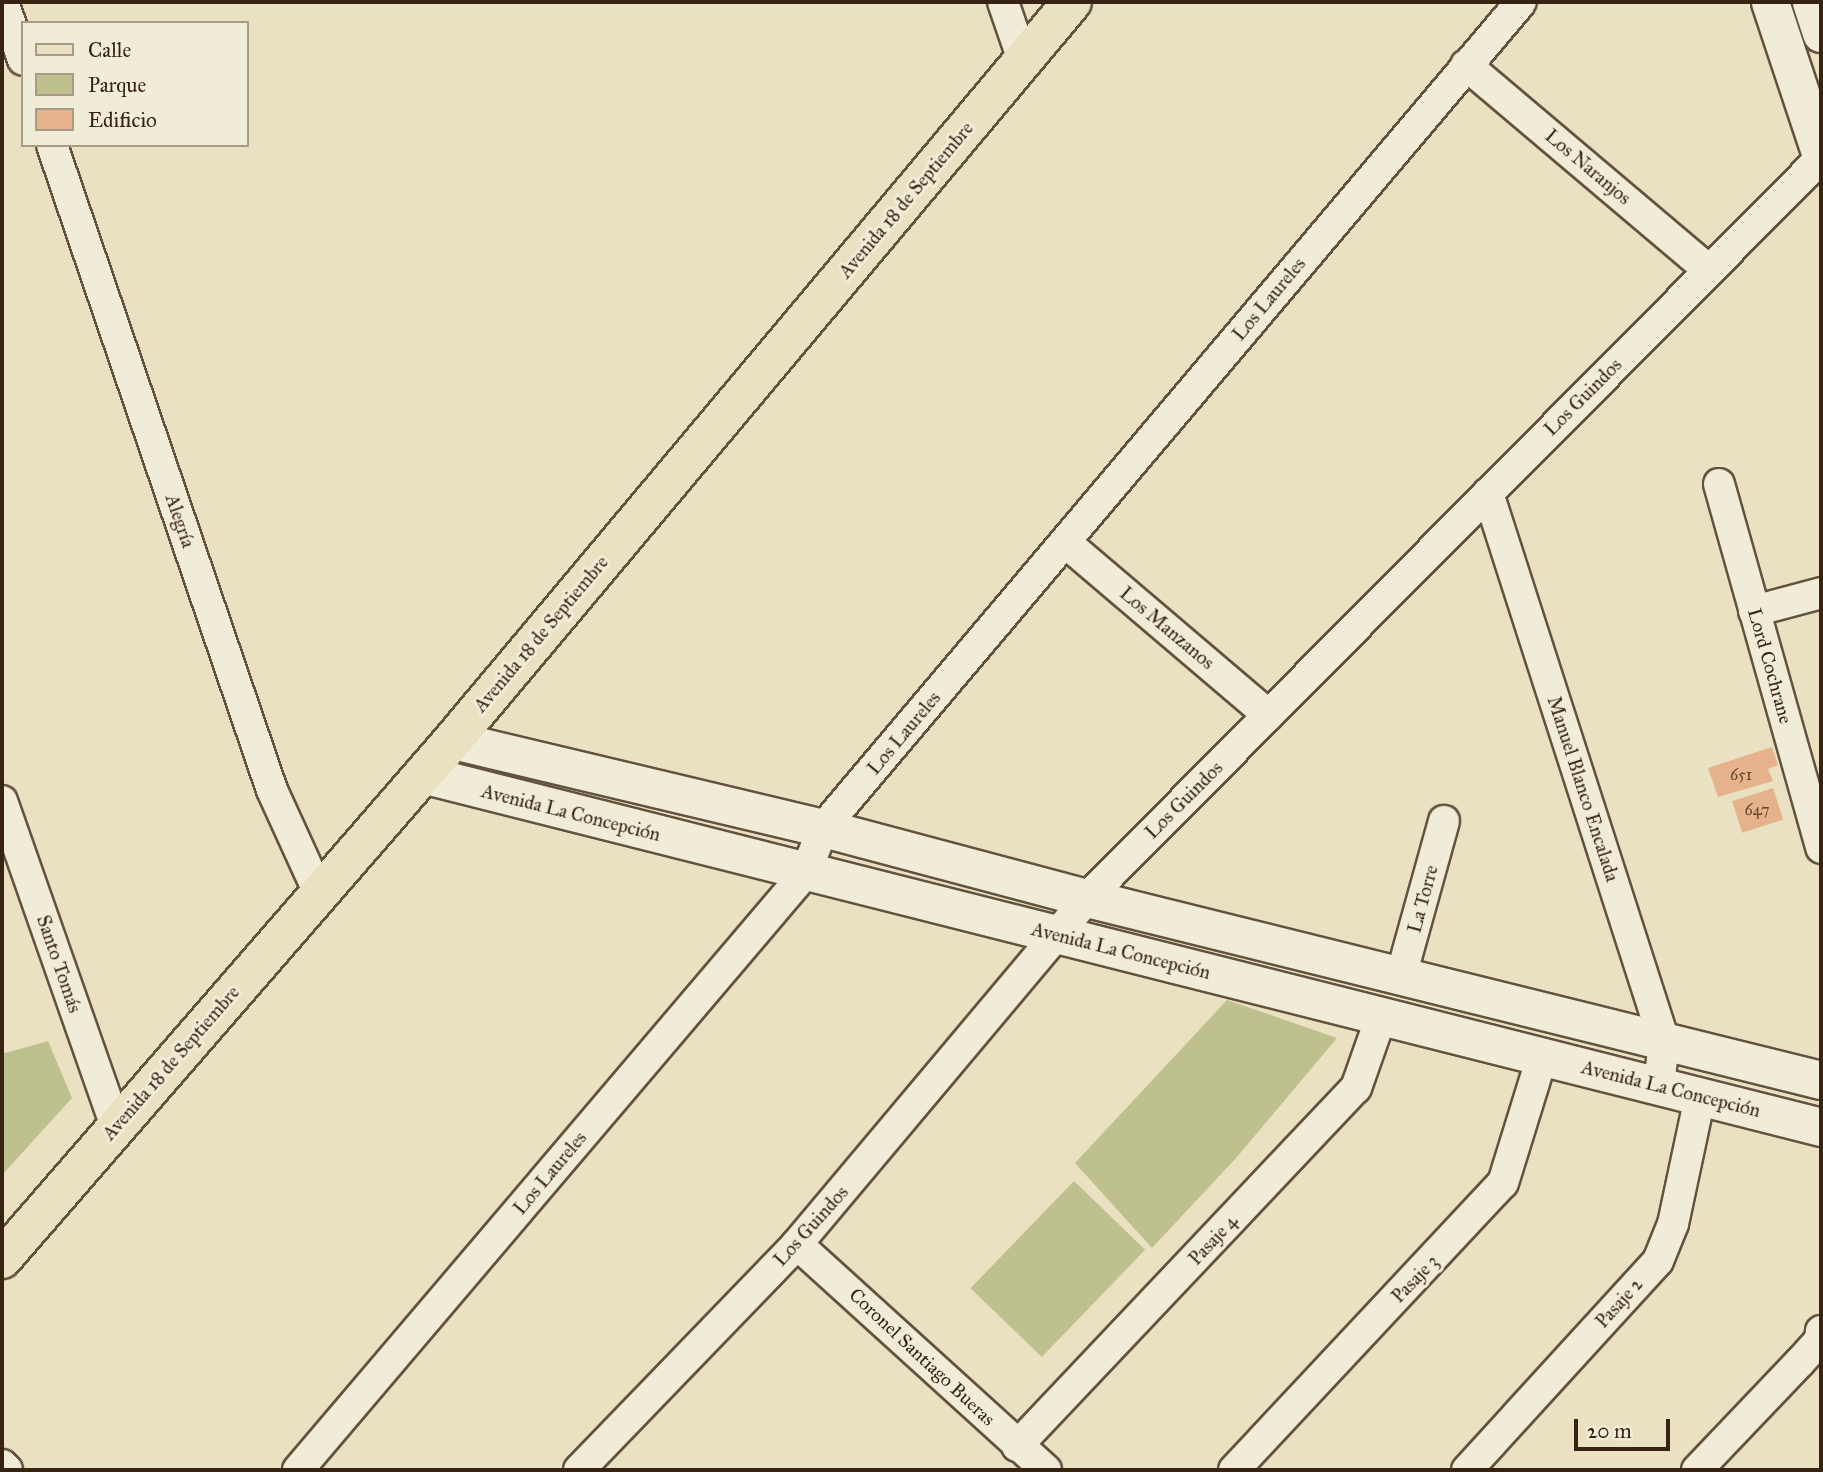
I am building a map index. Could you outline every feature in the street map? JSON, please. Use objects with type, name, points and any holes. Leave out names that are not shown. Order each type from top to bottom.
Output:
[{"type":"main road","name":"Avenida 18 de Septiembre","points":[[2,1259],[453,740],[1072,2]]},
{"type":"street","points":[[3,2],[21,54]]},
{"type":"street","points":[[1003,2],[1023,60]]},
{"type":"street","name":"Los Laureles","points":[[298,1470],[806,872],[823,828],[1521,2]]},
{"type":"street","points":[[1770,2],[1821,157]]},
{"type":"street","points":[[1811,2],[1821,33]]},
{"type":"street","name":"Los Naranjos","points":[[1466,65],[1709,270]]},
{"type":"street","name":"Alegría","points":[[53,147],[272,790],[319,893]]},
{"type":"street","name":"Los Guindos","points":[[579,1470],[797,1244],[1060,936],[1087,898],[1821,157]]},
{"type":"street","name":"Lord Cochrane","points":[[1719,484],[1821,848]]},
{"type":"street","name":"Manuel Blanco Encalada","points":[[1488,493],[1664,1041],[1659,1086]]},
{"type":"street","name":"Los Manzanos","points":[[1065,542],[1268,715]]},
{"type":"street","points":[[1754,611],[1821,593]]},
{"type":"street","points":[[453,740],[823,828],[1087,898],[1821,1080]]},
{"type":"street","name":"Avenida La Concepción","points":[[422,774],[1821,1127]]},
{"type":"street","name":"Santo Tomás","points":[[2,801],[116,1126]]},
{"type":"street","name":"La Torre","points":[[1401,976],[1444,821]]},
{"type":"street","name":"Pasaje 4","points":[[1017,1446],[1356,1088],[1381,1017]]},
{"type":"street","name":"Pasaje 3","points":[[1234,1470],[1503,1184],[1542,1057]]},
{"type":"street","name":"Pasaje 2","points":[[1467,1470],[1658,1261],[1674,1224],[1700,1097]]},
{"type":"street","name":"Coronel Santiago Bueras","points":[[797,1244],[1046,1470]]},
{"type":"street","points":[[1697,1470],[1800,1362],[1821,1331]]},
{"type":"street","points":[[2,1465],[7,1470]]},
{"type":"green space","points":[[1227,1000],[1337,1038],[1237,1157],[1152,1248],[1075,1163]]},
{"type":"green space","points":[[48,1041],[72,1098],[2,1175],[2,1054]]},
{"type":"green space","points":[[1074,1181],[1145,1250],[1042,1357],[970,1288]]},
{"type":"building","points":[[1772,747],[1778,765],[1768,769],[1773,781],[1718,797],[1708,768]]},
{"type":"building","points":[[1773,788],[1783,819],[1742,833],[1732,801]]}]
